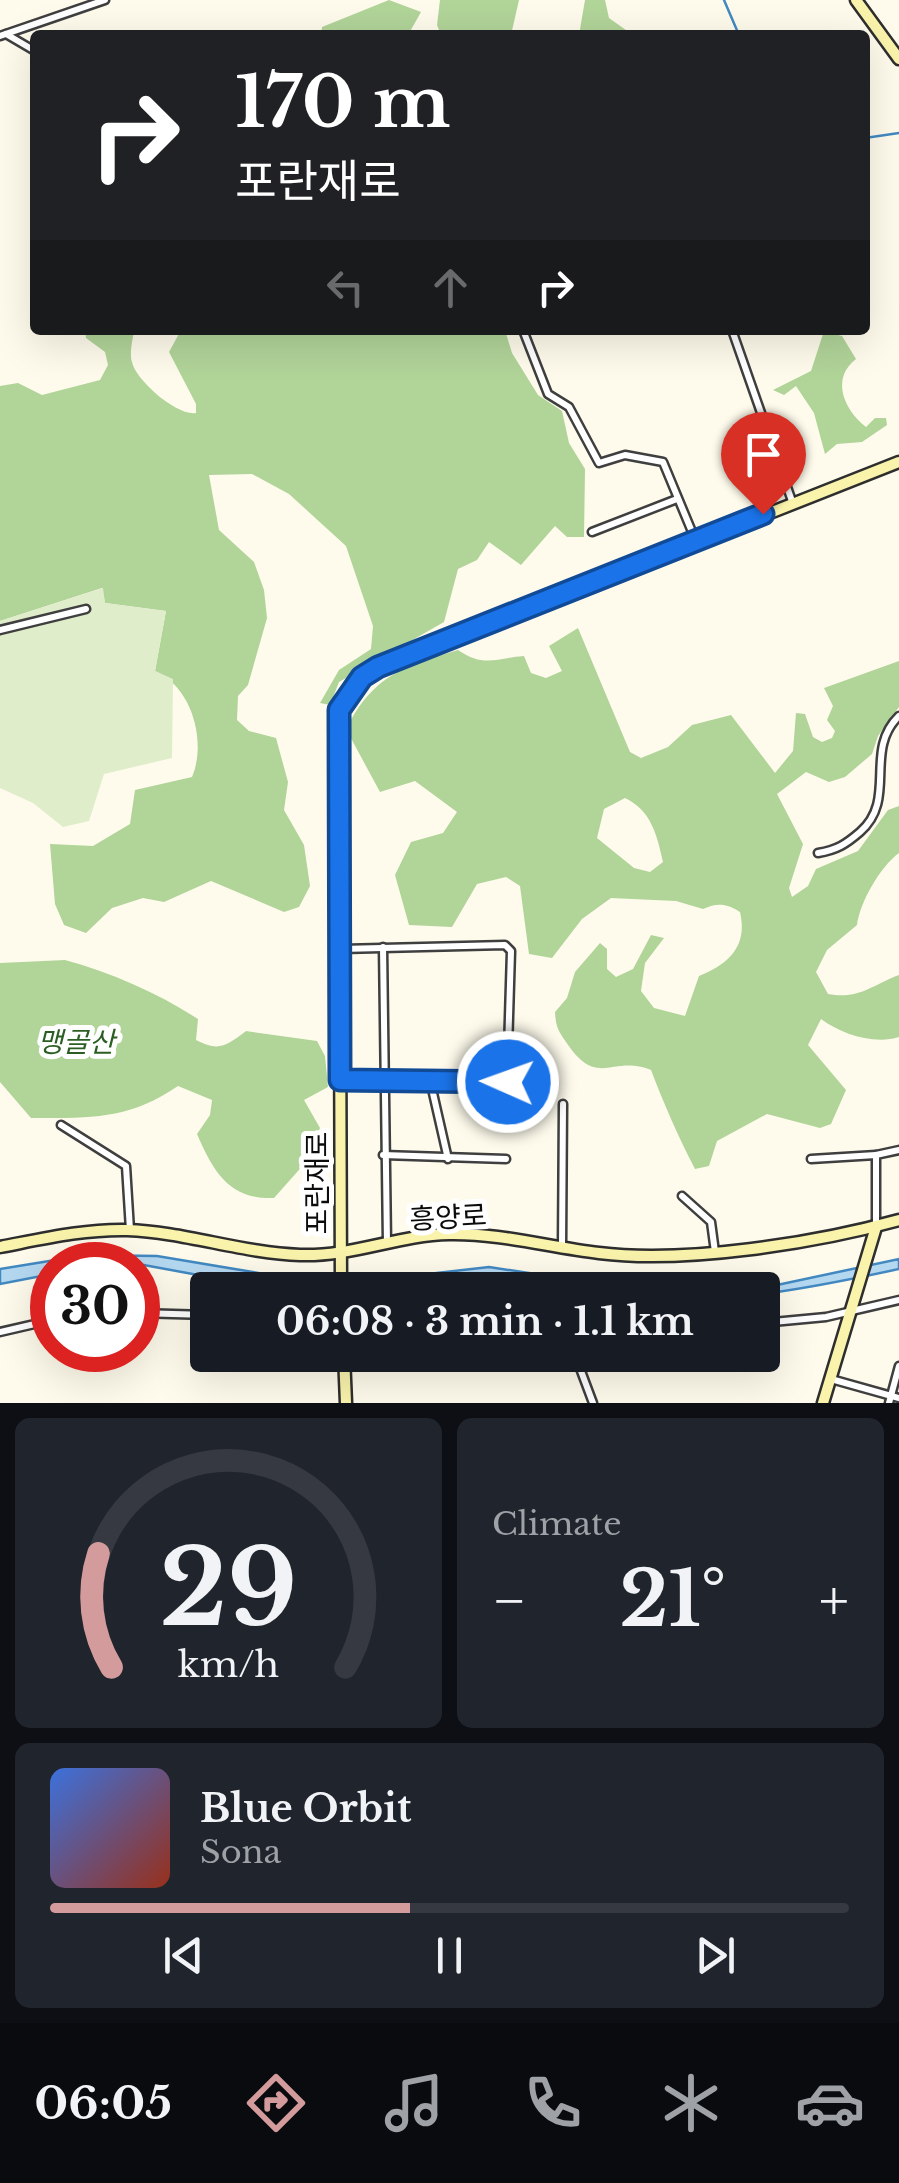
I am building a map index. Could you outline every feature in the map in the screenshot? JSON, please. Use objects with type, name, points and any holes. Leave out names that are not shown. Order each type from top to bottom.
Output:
[{"type":"street","points":[[3,35],[106,0]]},
{"type":"street","points":[[856,0],[899,59]]},
{"type":"street","points":[[3,35],[30,48]]},
{"type":"street","points":[[525,335],[548,394],[569,407],[599,463],[625,455],[663,462],[694,539]]},
{"type":"street","points":[[734,335],[793,504]]},
{"type":"street","name":"포란재로","points":[[341,1272],[339,710],[347,694],[378,667],[694,539],[899,462]]},
{"type":"street","points":[[592,532],[677,499]]},
{"type":"street","points":[[0,630],[86,610]]},
{"type":"street","points":[[818,853],[837,850],[876,815],[882,797],[881,742],[899,716]]},
{"type":"street","points":[[340,1080],[508,1082],[511,951],[505,945],[341,949]]},
{"type":"street","points":[[383,947],[387,1244]]},
{"type":"street","points":[[430,1080],[448,1159]]},
{"type":"street","points":[[562,1247],[563,1104]]},
{"type":"street","points":[[61,1124],[126,1166],[130,1230]]},
{"type":"street","points":[[811,1159],[899,1150]]},
{"type":"street","points":[[384,1155],[506,1159]]},
{"type":"street","points":[[823,1403],[874,1231],[876,1155]]},
{"type":"street","points":[[682,1196],[711,1222],[714,1252]]},
{"type":"street","name":"흥양로","points":[[0,1247],[60,1236],[130,1230],[340,1261],[387,1244],[446,1234],[616,1254],[714,1252],[874,1231],[899,1220]]},
{"type":"street","points":[[780,1320],[899,1300]]},
{"type":"street","points":[[160,1315],[190,1315]]},
{"type":"street","points":[[0,1332],[30,1325]]},
{"type":"street","points":[[830,1379],[893,1399],[899,1366]]},
{"type":"street","points":[[345,1372],[346,1403]]},
{"type":"street","points":[[582,1372],[593,1403]]},
{"type":"green space","points":[[389,0],[421,12],[411,30],[322,30]]},
{"type":"green space","points":[[440,0],[519,0],[512,30],[439,30]]},
{"type":"green space","points":[[585,0],[605,0],[609,18],[626,30],[580,30]]},
{"type":"green space","points":[[86,335],[133,335],[131,358],[140,378],[168,403],[196,413],[196,404],[169,352],[178,335],[507,335],[512,353],[538,395],[562,411],[569,443],[585,469],[584,537],[567,537],[555,526],[521,565],[489,542],[477,560],[458,569],[444,622],[339,682],[330,705],[320,703],[339,670],[371,649],[373,626],[346,546],[289,494],[252,474],[209,475],[219,530],[254,562],[264,590],[267,618],[248,685],[238,696],[237,720],[249,731],[276,738],[288,782],[284,810],[304,845],[310,886],[299,907],[284,912],[211,881],[164,902],[143,898],[112,908],[86,933],[64,925],[55,904],[50,844],[93,846],[130,824],[135,790],[192,777],[198,748],[187,702],[168,679],[155,671],[166,611],[105,603],[102,588],[0,621],[0,386],[18,383],[42,395],[100,380],[108,365],[105,352]]},
{"type":"green space","points":[[823,335],[842,336],[856,359],[844,375],[846,403],[866,427],[875,418],[886,418],[887,425],[862,442],[837,444],[825,454],[814,413],[796,386],[784,395],[773,390],[811,371]]},
{"type":"green space","points":[[103,588],[105,603],[166,611],[155,671],[173,679],[172,758],[104,774],[89,821],[63,827],[33,803],[0,788],[0,621]]},
{"type":"green space","points":[[578,628],[630,752],[641,758],[668,747],[692,725],[731,715],[775,773],[793,751],[796,713],[805,714],[813,737],[822,742],[832,738],[835,731],[827,720],[833,706],[824,688],[899,661],[899,707],[878,736],[872,754],[845,777],[829,782],[806,772],[777,794],[803,844],[789,888],[792,897],[808,886],[816,869],[858,851],[888,810],[899,806],[899,853],[872,886],[857,925],[827,950],[816,972],[828,994],[839,995],[857,993],[899,975],[899,1037],[858,1037],[821,1019],[808,1045],[846,1090],[831,1124],[820,1128],[767,1114],[717,1141],[709,1166],[695,1169],[651,1070],[637,1066],[596,1068],[587,1064],[558,1028],[555,1012],[567,998],[575,972],[600,943],[607,949],[607,969],[616,977],[633,969],[651,935],[664,938],[645,963],[641,991],[654,1008],[685,1016],[699,976],[719,966],[738,944],[742,924],[740,912],[735,909],[611,898],[582,919],[552,958],[529,954],[520,886],[506,877],[477,884],[452,927],[409,925],[395,875],[411,842],[443,833],[457,812],[415,781],[380,792],[346,729],[367,696],[405,668],[458,650],[483,660],[524,656],[531,673],[546,678],[562,671],[549,646]],"holes":[[[625,798],[652,825],[663,862],[650,872],[634,868],[597,838],[604,809]]]},
{"type":"green space","name":"맹골산","points":[[65,960],[133,984],[182,1009],[198,1019],[196,1040],[204,1044],[222,1046],[246,1031],[317,1041],[325,1056],[328,1087],[304,1100],[320,1128],[306,1162],[274,1198],[245,1194],[225,1181],[197,1134],[210,1115],[212,1100],[178,1086],[143,1105],[108,1115],[31,1118],[0,1082],[0,963]]},
{"type":"water","points":[[160,1257],[252,1272],[190,1272],[160,1268]]},
{"type":"water","points":[[899,1259],[899,1269],[780,1291],[780,1284]]},
{"type":"water","points":[[30,1264],[30,1278],[0,1284],[0,1269]]},
{"type":"water","points":[[489,1267],[522,1272],[445,1272]]},
{"type":"waterway","points":[[724,0],[737,30]]},
{"type":"waterway","points":[[870,137],[899,133]]},
{"type":"route","points":[[508,1082],[340,1080],[339,710],[362,677],[378,667],[763,514]]}]
